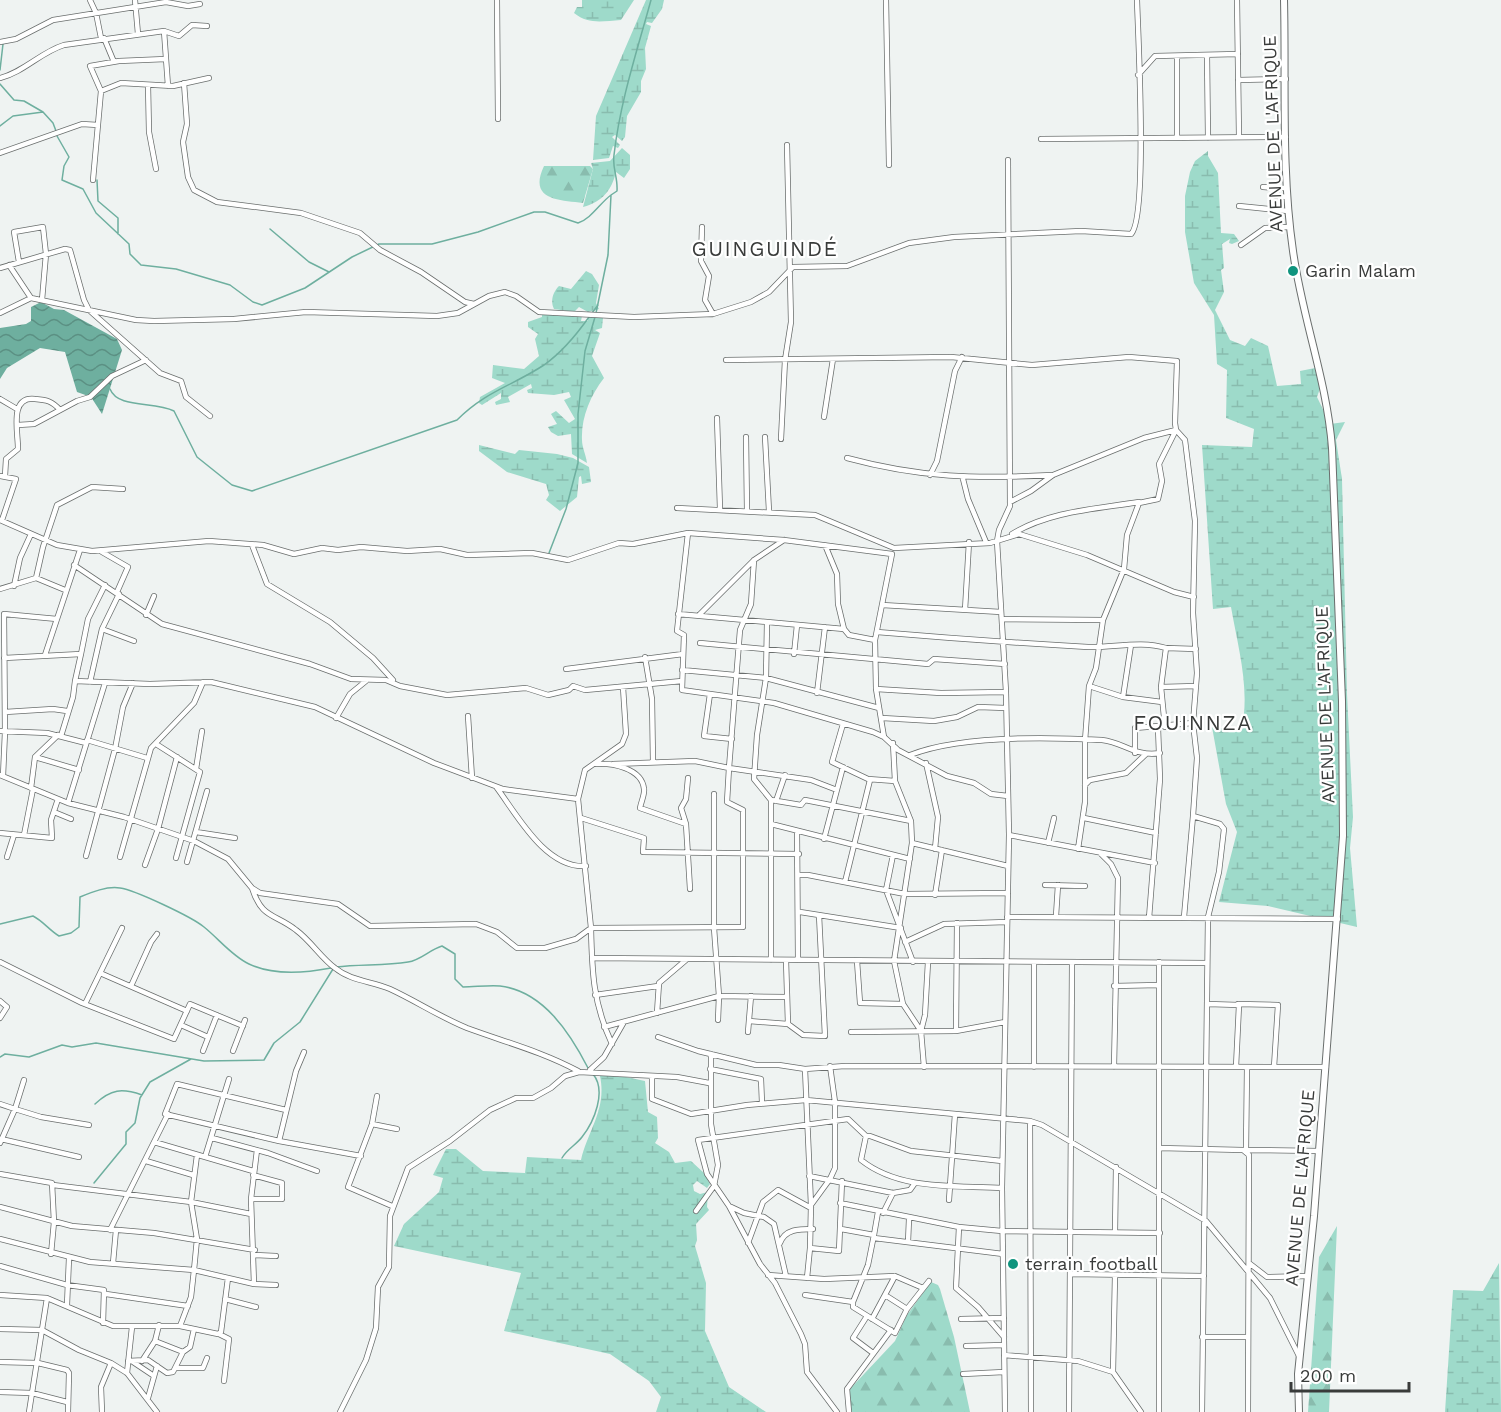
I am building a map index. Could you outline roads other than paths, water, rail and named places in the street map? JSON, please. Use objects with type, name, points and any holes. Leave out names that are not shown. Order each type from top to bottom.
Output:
[{"type":"main road","name":"AVENUE DE L'AFRIQUE","points":[[1284,0],[1288,211],[1299,286],[1330,421],[1342,701],[1343,836],[1338,919],[1300,1358],[1299,1412]]},
{"type":"street","points":[[90,0],[114,62]]},
{"type":"street","points":[[135,0],[138,34]]},
{"type":"street","points":[[497,0],[498,119]]},
{"type":"street","points":[[886,0],[889,165]]},
{"type":"street","points":[[0,313],[31,298],[136,320],[179,322],[306,312],[437,316],[458,313],[489,296],[504,292],[516,296],[539,312],[634,317],[712,314],[751,302],[769,292],[797,266],[847,266],[909,243],[954,237],[1082,231],[1131,234],[1138,221],[1140,138],[1137,0]]},
{"type":"street","points":[[1237,0],[1239,137]]},
{"type":"street","points":[[0,42],[16,39],[45,22],[166,2],[188,6],[200,4]]},
{"type":"street","points":[[0,78],[19,72],[55,48],[103,38],[164,31],[178,36],[192,25],[207,26]]},
{"type":"street","points":[[164,31],[168,86]]},
{"type":"street","points":[[1138,75],[1155,56],[1238,54]]},
{"type":"street","points":[[1207,55],[1208,138]]},
{"type":"street","points":[[1177,56],[1177,138]]},
{"type":"street","points":[[93,180],[101,91],[90,66],[166,59]]},
{"type":"street","points":[[101,91],[121,83],[168,86],[209,78]]},
{"type":"street","points":[[1238,80],[1286,79]]},
{"type":"street","points":[[184,83],[187,124],[183,142],[188,177],[194,190],[217,202],[301,213],[360,233],[396,260],[421,272],[465,302],[475,304]]},
{"type":"street","points":[[148,85],[149,132],[156,169]]},
{"type":"street","points":[[0,153],[82,124],[98,125]]},
{"type":"street","points":[[1041,139],[1286,137]]},
{"type":"street","points":[[781,439],[785,360],[791,322],[787,145]]},
{"type":"street","points":[[1005,1412],[1002,1161],[1009,835],[1005,664],[997,541],[1010,501],[1008,160]]},
{"type":"street","points":[[1263,187],[1287,188]]},
{"type":"street","points":[[1277,188],[1276,196],[1287,197]]},
{"type":"street","points":[[1239,206],[1288,211]]},
{"type":"street","points":[[702,226],[701,261],[710,276],[705,300],[712,314]]},
{"type":"street","points":[[20,262],[14,232],[43,227],[46,254],[42,300]]},
{"type":"street","points":[[1241,244],[1265,228],[1290,227]]},
{"type":"street","points":[[0,268],[46,254],[70,250],[84,300],[89,309],[160,374],[181,381],[186,397],[210,416]]},
{"type":"street","points":[[9,265],[31,298]]},
{"type":"street","points":[[930,475],[937,461],[955,371],[962,357]]},
{"type":"street","points":[[60,410],[50,400],[28,398],[21,402],[17,409],[18,448],[6,459],[3,476],[16,479],[1,520],[45,541],[80,550],[100,551],[209,541],[273,547],[294,554],[317,548],[340,550],[361,547],[407,551],[443,549],[479,555],[532,553],[568,560],[619,543],[633,544],[688,532],[893,551],[997,541],[1024,526],[1066,512],[1103,509],[1158,499],[1162,481],[1159,464],[1176,430],[1177,361],[1142,357],[1067,364],[1009,364],[962,357],[726,360]]},
{"type":"street","points":[[824,417],[833,359]]},
{"type":"street","points":[[18,425],[34,424],[90,397],[112,376],[146,360]]},
{"type":"street","points":[[0,399],[17,409]]},
{"type":"street","points":[[717,418],[720,509]]},
{"type":"street","points":[[1010,501],[1031,491],[1053,475],[1140,439],[1176,430]]},
{"type":"street","points":[[1176,430],[1185,441],[1193,496],[1196,649],[1193,723],[1197,758],[1184,917]]},
{"type":"street","points":[[746,437],[747,510]]},
{"type":"street","points":[[765,437],[769,511]]},
{"type":"street","points":[[847,458],[890,470],[963,478],[1053,475]]},
{"type":"street","points":[[963,478],[968,499],[986,542]]},
{"type":"street","points":[[36,578],[56,508],[64,500],[92,487],[123,489]]},
{"type":"street","points":[[1078,849],[1084,818],[1085,741],[1089,686],[1096,668],[1103,620],[1124,569],[1126,535],[1139,503],[1145,501]]},
{"type":"street","points":[[677,508],[815,515],[893,551]]},
{"type":"street","points":[[688,532],[677,632],[684,635],[682,690],[762,701],[843,723],[884,737],[898,750],[947,776],[974,783],[991,794],[1008,796]]},
{"type":"street","points":[[14,586],[20,558],[31,534]]},
{"type":"street","points":[[1005,537],[1019,534],[1124,569],[1167,589],[1194,597]]},
{"type":"street","points":[[699,615],[754,560],[784,540]]},
{"type":"street","points":[[965,610],[969,543]]},
{"type":"street","points":[[252,545],[267,584],[330,622],[373,658],[400,686]]},
{"type":"street","points":[[825,545],[837,574],[838,604],[844,629],[849,634],[875,640]]},
{"type":"street","points":[[45,655],[80,550]]},
{"type":"street","points":[[90,682],[102,629],[128,567],[100,551]]},
{"type":"street","points":[[884,737],[876,689],[875,640],[893,551]]},
{"type":"street","points":[[57,619],[4,614],[2,689],[5,712],[1,776],[68,803],[130,819],[194,840],[228,859],[252,888],[260,893],[338,904],[370,926],[476,924],[497,932],[517,948],[545,948],[576,939],[591,928],[743,927],[743,810],[727,802],[739,648],[744,619],[751,604],[754,560]]},
{"type":"street","points":[[74,566],[162,624],[310,664],[357,681],[386,680],[400,686],[447,695],[526,688],[548,695],[569,690],[573,686],[585,690],[682,681]]},
{"type":"street","points":[[0,590],[36,578],[65,590]]},
{"type":"street","points":[[24,835],[35,757],[59,735],[68,711],[88,619],[105,585]]},
{"type":"street","points":[[146,615],[154,596]]},
{"type":"street","points":[[882,605],[1001,612]]},
{"type":"street","points":[[678,614],[844,629]]},
{"type":"street","points":[[1002,619],[1103,620]]},
{"type":"street","points":[[767,622],[766,678],[754,779],[774,800],[801,805],[805,800],[911,821]]},
{"type":"street","points":[[794,654],[797,625]]},
{"type":"street","points":[[817,693],[825,627]]},
{"type":"street","points":[[102,629],[134,641]]},
{"type":"street","points":[[877,632],[1004,643],[1098,647],[1150,644],[1166,648],[1196,649]]},
{"type":"street","points":[[700,644],[822,657],[928,664],[934,659],[1005,664]]},
{"type":"street","points":[[1123,697],[1131,645]]},
{"type":"street","points":[[1165,728],[1161,668],[1166,648]]},
{"type":"street","points":[[3,661],[45,655],[81,654]]},
{"type":"street","points":[[566,669],[645,657],[683,654]]},
{"type":"street","points":[[645,657],[652,699],[653,762]]},
{"type":"street","points":[[682,670],[766,678],[879,708]]},
{"type":"street","points":[[336,717],[350,694],[368,679]]},
{"type":"street","points":[[75,681],[203,682],[315,707],[368,734],[472,778],[527,794],[578,799]]},
{"type":"street","points":[[120,857],[147,758],[156,744],[194,704],[203,682]]},
{"type":"street","points":[[68,803],[105,683]]},
{"type":"street","points":[[86,856],[115,748],[123,707],[133,683]]},
{"type":"street","points":[[1089,686],[1123,697],[1162,702]]},
{"type":"street","points":[[1161,687],[1196,686]]},
{"type":"street","points":[[612,1044],[604,1027],[592,982],[591,928],[578,799],[583,774],[622,744],[626,734],[623,687]]},
{"type":"street","points":[[876,689],[941,693],[1006,692]]},
{"type":"street","points":[[710,694],[704,736],[732,739]]},
{"type":"street","points":[[882,718],[934,721],[957,717],[978,707],[1006,708]]},
{"type":"street","points":[[5,712],[53,709],[68,711]]},
{"type":"street","points":[[468,716],[472,778]]},
{"type":"street","points":[[843,723],[832,762],[870,780],[895,781]]},
{"type":"street","points":[[1135,753],[1135,728],[1165,728],[1193,723]]},
{"type":"street","points":[[1149,918],[1155,863],[1160,753],[1158,728]]},
{"type":"street","points":[[3,731],[59,735],[147,758]]},
{"type":"street","points":[[196,769],[202,731]]},
{"type":"street","points":[[910,755],[933,746],[1008,740],[1105,740],[1135,753],[1160,753]]},
{"type":"street","points":[[893,743],[895,781],[911,821],[912,843],[901,928],[894,962],[903,1004],[921,1031]]},
{"type":"street","points":[[156,744],[196,769],[200,774],[176,858]]},
{"type":"street","points":[[1085,785],[1090,780],[1126,773],[1146,754]]},
{"type":"street","points":[[35,757],[79,770]]},
{"type":"street","points":[[145,865],[158,829],[177,757]]},
{"type":"street","points":[[594,764],[695,761],[811,780],[837,790]]},
{"type":"street","points":[[613,764],[639,777],[644,788],[640,808],[686,824]]},
{"type":"street","points":[[926,764],[939,817],[935,849]]},
{"type":"street","points":[[824,839],[843,767]]},
{"type":"street","points":[[771,960],[771,824],[774,800],[784,775]]},
{"type":"street","points":[[688,778],[686,799],[681,808],[686,824],[690,889]]},
{"type":"street","points":[[845,882],[870,780]]},
{"type":"street","points":[[495,786],[524,828],[564,864],[586,867]]},
{"type":"street","points":[[187,862],[207,791]]},
{"type":"street","points":[[714,794],[714,928],[719,996],[718,1020]]},
{"type":"street","points":[[0,833],[52,838],[54,812],[58,799]]},
{"type":"street","points":[[54,812],[71,819]]},
{"type":"street","points":[[1193,816],[1220,824],[1224,829],[1219,872],[1208,917],[1206,963],[1208,1004],[1205,1067],[1202,1412]]},
{"type":"street","points":[[580,818],[644,838],[643,852],[799,854]]},
{"type":"street","points":[[1047,843],[1053,818]]},
{"type":"street","points":[[1084,818],[1156,833]]},
{"type":"street","points":[[771,824],[910,859]]},
{"type":"street","points":[[797,831],[800,875],[798,960]]},
{"type":"street","points":[[196,832],[235,838]]},
{"type":"street","points":[[8,857],[14,835]]},
{"type":"street","points":[[1009,835],[1155,863]]},
{"type":"street","points":[[912,843],[1008,866]]},
{"type":"street","points":[[934,895],[942,850]]},
{"type":"street","points":[[1101,854],[1111,864],[1118,878],[1114,962],[1114,1067]]},
{"type":"street","points":[[893,855],[886,890],[913,962]]},
{"type":"street","points":[[800,875],[905,894],[1008,893]]},
{"type":"street","points":[[1045,885],[1085,886]]},
{"type":"street","points":[[1056,916],[1058,885]]},
{"type":"street","points":[[252,888],[260,909],[294,928],[334,968],[352,979],[376,984],[439,1016],[555,1060],[579,1072]]},
{"type":"street","points":[[800,912],[901,928]]},
{"type":"street","points":[[749,1021],[788,1024],[803,1035],[825,1036],[819,915]]},
{"type":"street","points":[[906,942],[944,924],[1056,916],[1338,919]]},
{"type":"street","points":[[956,1031],[957,923]]},
{"type":"street","points":[[85,1004],[122,928]]},
{"type":"street","points":[[131,986],[157,934]]},
{"type":"street","points":[[593,958],[1206,963]]},
{"type":"street","points":[[657,1013],[658,986],[664,977],[687,959]]},
{"type":"street","points":[[786,960],[788,1024]]},
{"type":"street","points":[[857,961],[860,1002],[903,1004]]},
{"type":"street","points":[[924,1067],[921,1031],[925,1015],[928,962]]},
{"type":"street","points":[[1034,962],[1034,1067]]},
{"type":"street","points":[[1159,962],[1159,1412]]},
{"type":"street","points":[[0,963],[85,1004],[174,1038],[190,1004],[243,1026]]},
{"type":"street","points":[[1069,1412],[1072,963]]},
{"type":"street","points":[[100,973],[188,1011]]},
{"type":"street","points":[[1114,986],[1159,985]]},
{"type":"street","points":[[595,995],[658,986]]},
{"type":"street","points":[[604,1027],[719,996],[787,997]]},
{"type":"street","points":[[748,1032],[751,996]]},
{"type":"street","points":[[0,1001],[7,1006],[0,1018]]},
{"type":"street","points":[[1208,1004],[1278,1005],[1274,1067]]},
{"type":"street","points":[[1236,1067],[1238,1004]]},
{"type":"street","points":[[203,1051],[217,1015]]},
{"type":"street","points":[[233,1051],[245,1020]]},
{"type":"street","points":[[590,1071],[612,1044],[624,1022]]},
{"type":"street","points":[[851,1032],[956,1031],[1005,1022]]},
{"type":"street","points":[[181,1025],[208,1037]]},
{"type":"street","points":[[658,1037],[756,1065],[779,1065],[805,1069],[830,1066],[1326,1067]]},
{"type":"street","points":[[279,1141],[304,1052]]},
{"type":"street","points":[[696,1211],[714,1186],[718,1159],[712,1137],[709,1083],[711,1054]]},
{"type":"street","points":[[811,1206],[830,1179],[836,1158],[835,1102],[830,1066]]},
{"type":"street","points":[[1247,1067],[1246,1150],[1250,1157],[1248,1412]]},
{"type":"street","points":[[710,1069],[761,1079],[762,1103]]},
{"type":"street","points":[[805,1069],[813,1229],[807,1278]]},
{"type":"street","points":[[340,1412],[366,1360],[376,1328],[378,1287],[389,1268],[389,1220],[392,1206],[409,1167],[450,1142],[490,1110],[516,1098],[533,1098],[551,1088],[565,1076],[579,1072],[677,1077],[709,1083]]},
{"type":"street","points":[[652,1076],[652,1100],[691,1114],[711,1113],[762,1103],[806,1100],[1030,1121],[1071,1140],[1204,1219],[1270,1298],[1300,1358]]},
{"type":"street","points":[[206,1157],[229,1079]]},
{"type":"street","points":[[24,1080],[15,1109],[1,1138],[79,1156]]},
{"type":"street","points":[[286,1110],[177,1084],[165,1114],[279,1141],[361,1156]]},
{"type":"street","points":[[377,1096],[372,1124],[348,1187],[392,1206]]},
{"type":"street","points":[[0,1104],[41,1117],[89,1125]]},
{"type":"street","points":[[113,1263],[113,1230],[168,1114]]},
{"type":"street","points":[[949,1200],[955,1114]]},
{"type":"street","points":[[837,1412],[807,1372],[806,1344],[729,1206],[714,1186],[704,1166],[698,1140],[848,1119],[866,1137],[911,1151],[1002,1161]]},
{"type":"street","points":[[1030,1121],[1031,1412]]},
{"type":"street","points":[[372,1124],[397,1129]]},
{"type":"street","points":[[866,1137],[861,1160],[878,1172],[915,1183],[1002,1188]]},
{"type":"street","points":[[212,1138],[257,1150],[317,1171]]},
{"type":"street","points":[[154,1142],[282,1183],[282,1199],[251,1199]]},
{"type":"street","points":[[1159,1148],[1319,1151]]},
{"type":"street","points":[[254,1284],[255,1252],[251,1199],[257,1150]]},
{"type":"street","points":[[180,1326],[188,1306],[194,1270],[197,1239],[191,1202],[197,1155]]},
{"type":"street","points":[[146,1161],[193,1175]]},
{"type":"street","points":[[1115,1232],[1116,1167]]},
{"type":"street","points":[[0,1174],[52,1183],[52,1185],[191,1202],[251,1214]]},
{"type":"street","points":[[809,1176],[893,1193],[910,1190],[915,1183]]},
{"type":"street","points":[[810,1248],[838,1251],[842,1181]]},
{"type":"street","points":[[51,1254],[54,1222],[52,1185]]},
{"type":"street","points":[[748,1243],[763,1202],[778,1190],[811,1206]]},
{"type":"street","points":[[893,1193],[880,1212],[863,1278],[853,1302],[854,1307],[895,1333],[907,1309],[929,1281]]},
{"type":"street","points":[[840,1203],[909,1219],[959,1227],[1002,1231],[1160,1233]]},
{"type":"street","points":[[729,1206],[758,1215],[774,1224],[786,1276]]},
{"type":"street","points":[[0,1208],[54,1222],[197,1239],[276,1256]]},
{"type":"street","points":[[908,1242],[909,1219]]},
{"type":"street","points":[[959,1227],[956,1288],[988,1318],[1004,1337]]},
{"type":"street","points":[[780,1245],[783,1237],[792,1230],[813,1229]]},
{"type":"street","points":[[841,1229],[958,1250],[1003,1254]]},
{"type":"street","points":[[0,1239],[69,1258],[194,1270],[254,1284],[276,1285]]},
{"type":"street","points":[[67,1305],[69,1258]]},
{"type":"street","points":[[1249,1263],[1268,1277],[1308,1276]]},
{"type":"street","points":[[0,1266],[67,1285],[102,1290],[106,1294],[188,1306]]},
{"type":"street","points":[[1071,1274],[1204,1276]]},
{"type":"street","points":[[768,1275],[807,1278],[895,1276],[923,1288]]},
{"type":"street","points":[[1115,1275],[1113,1372],[1141,1412]]},
{"type":"street","points":[[873,1353],[853,1338],[870,1318],[895,1276]]},
{"type":"street","points":[[219,1334],[228,1278]]},
{"type":"street","points":[[103,1323],[106,1294]]},
{"type":"street","points":[[0,1295],[47,1298],[103,1323],[132,1327],[180,1326],[219,1334],[229,1339],[224,1381]]},
{"type":"street","points":[[805,1295],[853,1302]]},
{"type":"street","points":[[885,1295],[907,1309]]},
{"type":"street","points":[[29,1412],[47,1298]]},
{"type":"street","points":[[225,1299],[256,1307]]},
{"type":"street","points":[[961,1319],[1004,1318]]},
{"type":"street","points":[[142,1360],[154,1341],[159,1325]]},
{"type":"street","points":[[127,1372],[130,1362],[132,1327]]},
{"type":"street","points":[[0,1329],[42,1330],[79,1350],[111,1363],[127,1372],[158,1412]]},
{"type":"street","points":[[176,1368],[183,1352],[190,1347],[194,1329]]},
{"type":"street","points":[[849,1412],[846,1389],[891,1330]]},
{"type":"street","points":[[1202,1337],[1247,1337]]},
{"type":"street","points":[[154,1341],[183,1352]]},
{"type":"street","points":[[966,1346],[1004,1345]]},
{"type":"street","points":[[1004,1355],[1069,1360],[1113,1372]]},
{"type":"street","points":[[130,1362],[148,1360],[167,1373],[176,1368],[203,1368],[207,1358]]},
{"type":"street","points":[[0,1362],[38,1362],[68,1372],[68,1412]]},
{"type":"street","points":[[130,1362],[154,1376]]},
{"type":"street","points":[[102,1412],[101,1387],[111,1363]]},
{"type":"street","points":[[148,1398],[157,1366]]},
{"type":"street","points":[[963,1374],[1004,1372]]},
{"type":"street","points":[[0,1392],[32,1393],[67,1402]]},
{"type":"street","points":[[1131,1412],[1136,1407]]},
{"type":"water","points":[[41,302],[54,309],[64,310],[117,339],[122,350],[102,414],[91,397],[77,392],[65,352],[40,348],[7,368],[0,379],[0,328],[26,324],[31,321],[31,307]]},
{"type":"waterway","points":[[596,313],[608,255],[611,195],[617,191],[614,160],[620,116],[651,0]]},
{"type":"waterway","points":[[0,70],[3,44]]},
{"type":"waterway","points":[[0,84],[14,100],[24,101],[43,112]]},
{"type":"waterway","points":[[0,126],[13,116],[43,112],[53,123],[56,131]]},
{"type":"waterway","points":[[57,136],[69,157],[64,166],[62,180],[83,189],[96,213],[129,244],[130,254],[141,265],[176,269],[230,285],[253,302],[262,305],[305,288],[352,257],[379,244],[432,244],[478,232],[534,212],[545,212],[578,223],[587,218],[611,195]]},
{"type":"waterway","points":[[97,180],[98,201],[118,218],[118,234]]},
{"type":"waterway","points":[[270,229],[309,262],[329,272]]},
{"type":"waterway","points":[[592,313],[598,305]]},
{"type":"waterway","points":[[110,389],[114,395],[128,402],[174,411],[197,457],[232,485],[252,491],[457,420],[489,395],[544,365],[568,343],[589,317]]},
{"type":"waterway","points":[[549,553],[566,509],[578,463],[578,414],[585,351],[595,317]]},
{"type":"waterway","points":[[0,924],[33,916],[59,936],[71,933],[79,927],[80,897],[95,891],[120,888],[188,917],[204,927],[237,957],[259,968],[279,972],[331,968]]},
{"type":"waterway","points":[[336,967],[408,962],[442,946],[455,954],[455,979],[463,987],[500,986],[529,996],[542,1005],[564,1028],[588,1068]]},
{"type":"waterway","points":[[0,1057],[5,1054],[29,1057],[62,1045],[72,1047],[96,1043],[204,1061],[264,1060],[274,1043],[300,1022],[333,969]]},
{"type":"waterway","points":[[94,1183],[126,1144],[126,1132],[135,1123],[140,1098],[150,1082],[191,1059]]},
{"type":"waterway","points":[[562,1158],[582,1137],[594,1115],[599,1089],[593,1074]]},
{"type":"waterway","points":[[95,1104],[106,1095],[117,1091],[142,1095]]},
{"type":"place","name":"Garin Malam","points":[[1293,271]]},
{"type":"place","name":"terrain football","points":[[1013,1264]]},
{"type":"district","name":"GUINGUINDÉ","points":[[765,249]]},
{"type":"district","name":"FOUINNZA","points":[[1193,723]]}]
